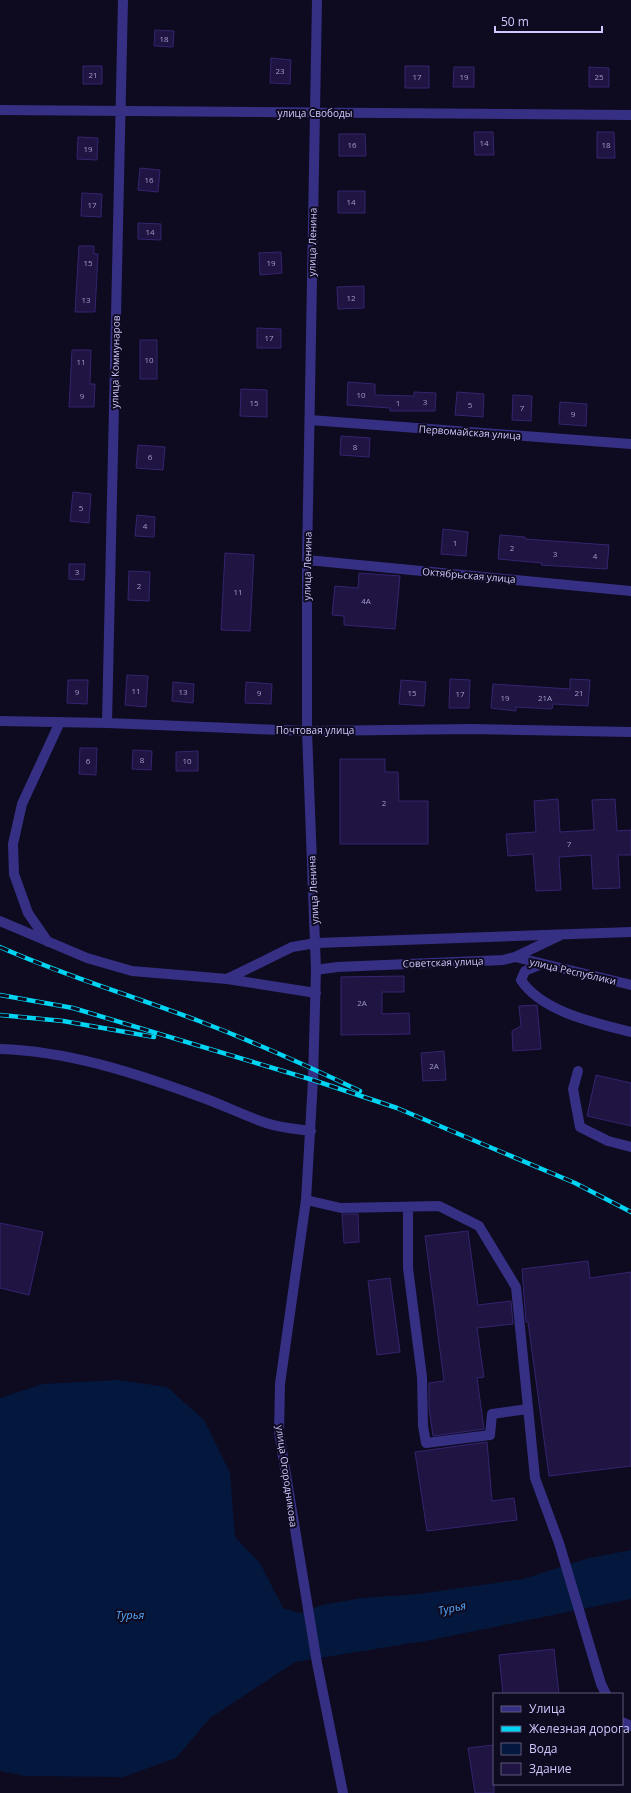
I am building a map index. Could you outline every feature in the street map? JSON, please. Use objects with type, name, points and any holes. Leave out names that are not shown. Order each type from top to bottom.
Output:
[{"type":"street","name":"улица Коммунаров","points":[[107,723],[123,0]]},
{"type":"street","name":"улица Ленина","points":[[311,1132],[316,993],[316,943],[307,731],[307,560],[316,0]]},
{"type":"street","name":"улица Свободы","points":[[0,110],[631,115]]},
{"type":"street","name":"Первомайская улица","points":[[310,420],[631,444]]},
{"type":"street","name":"Октябрьская улица","points":[[307,560],[631,591]]},
{"type":"street","name":"Почтовая улица","points":[[0,722],[107,723],[307,731],[472,729],[631,732]]},
{"type":"street","points":[[48,942],[28,913],[14,874],[13,844],[22,804],[60,722]]},
{"type":"street","points":[[0,921],[87,958],[132,971],[227,979],[316,993]]},
{"type":"street","name":"Советская улица","points":[[227,979],[292,947],[316,943],[564,933],[631,932]]},
{"type":"street","name":"Советская улица","points":[[316,970],[337,967],[502,960],[515,957],[564,933]]},
{"type":"street","name":"улица Республики","points":[[515,957],[631,985]]},
{"type":"street","points":[[542,964],[525,971],[521,980],[528,990],[581,1020],[631,1032]]},
{"type":"street","points":[[0,1049],[18,1049],[118,1069],[199,1096],[267,1123],[311,1132]]},
{"type":"street","points":[[578,1071],[573,1089],[580,1127],[608,1141],[631,1147]]},
{"type":"street","name":"улица Огородникова","points":[[311,1132],[306,1200],[280,1384],[279,1432],[317,1663],[343,1793]]},
{"type":"street","points":[[306,1200],[341,1208],[439,1206],[479,1226],[516,1287],[535,1478],[559,1543],[601,1684],[606,1693]]},
{"type":"street","points":[[408,1207],[408,1268],[422,1376],[423,1426],[426,1443],[490,1435],[492,1414],[528,1409]]},
{"type":"water","name":"Турья","points":[[118,1380],[167,1387],[204,1420],[230,1473],[235,1537],[260,1563],[283,1608],[300,1613],[322,1605],[362,1598],[419,1594],[523,1579],[589,1558],[631,1550],[631,1599],[431,1640],[295,1662],[210,1718],[176,1758],[123,1777],[25,1776],[0,1771],[0,1398],[43,1384]]},
{"type":"building","points":[[155,30],[174,31],[173,47],[154,46]]},
{"type":"building","points":[[271,58],[291,60],[290,84],[270,83]]},
{"type":"building","points":[[83,66],[102,66],[102,84],[83,84]]},
{"type":"building","points":[[405,66],[429,66],[429,88],[405,88]]},
{"type":"building","points":[[454,67],[474,67],[474,87],[453,87]]},
{"type":"building","points":[[589,67],[609,68],[609,87],[589,87]]},
{"type":"building","points":[[474,132],[493,132],[494,155],[475,155]]},
{"type":"building","points":[[597,132],[614,132],[615,158],[597,158]]},
{"type":"building","points":[[339,134],[365,134],[366,156],[339,156]]},
{"type":"building","points":[[78,137],[98,138],[97,160],[77,159]]},
{"type":"building","points":[[140,168],[160,170],[158,192],[138,190]]},
{"type":"building","points":[[338,191],[365,191],[365,213],[338,213]]},
{"type":"building","points":[[82,193],[102,194],[101,217],[81,216]]},
{"type":"building","points":[[138,223],[161,224],[161,240],[138,239]]},
{"type":"building","points":[[79,246],[94,246],[94,254],[98,254],[95,312],[75,312]]},
{"type":"building","points":[[281,252],[282,273],[260,275],[259,253]]},
{"type":"building","points":[[364,286],[364,308],[338,309],[337,287]]},
{"type":"building","points":[[257,328],[281,329],[281,348],[257,348]]},
{"type":"building","points":[[140,340],[157,340],[157,379],[140,379]]},
{"type":"building","points":[[72,350],[91,350],[90,384],[95,384],[94,407],[69,407]]},
{"type":"building","points":[[348,382],[375,384],[375,395],[414,396],[414,392],[436,393],[435,411],[390,411],[390,408],[347,405]]},
{"type":"building","points":[[241,389],[267,390],[267,417],[240,416]]},
{"type":"building","points":[[457,392],[484,394],[483,417],[455,415]]},
{"type":"building","points":[[513,395],[532,396],[531,421],[512,420]]},
{"type":"building","points":[[560,402],[587,404],[586,426],[559,424]]},
{"type":"building","points":[[341,436],[370,438],[369,457],[340,455]]},
{"type":"building","points":[[138,445],[165,447],[163,470],[136,468]]},
{"type":"building","points":[[73,492],[91,494],[89,523],[70,521]]},
{"type":"building","points":[[137,515],[155,517],[154,537],[135,536]]},
{"type":"building","points":[[443,529],[468,532],[466,556],[441,554]]},
{"type":"building","points":[[500,535],[525,537],[525,539],[609,545],[607,569],[541,565],[542,563],[498,559]]},
{"type":"building","points":[[225,553],[254,555],[250,631],[221,630]]},
{"type":"building","points":[[69,564],[85,564],[84,580],[69,579]]},
{"type":"building","points":[[129,571],[150,572],[149,601],[128,600]]},
{"type":"building","points":[[359,573],[400,576],[395,629],[344,625],[344,616],[332,615],[335,586],[358,588]]},
{"type":"building","points":[[127,675],[148,676],[146,707],[125,705]]},
{"type":"building","points":[[450,679],[470,680],[469,708],[449,708]]},
{"type":"building","points":[[570,679],[590,680],[588,706],[553,704],[552,709],[516,707],[516,711],[491,708],[493,684],[570,689]]},
{"type":"building","points":[[68,680],[88,680],[87,704],[67,703]]},
{"type":"building","points":[[401,680],[426,682],[424,706],[399,704]]},
{"type":"building","points":[[173,682],[194,684],[193,703],[172,701]]},
{"type":"building","points":[[246,682],[272,684],[271,704],[245,703]]},
{"type":"building","points":[[80,748],[97,748],[96,775],[79,774]]},
{"type":"building","points":[[133,750],[152,751],[151,770],[132,769]]},
{"type":"building","points":[[198,751],[198,771],[176,771],[176,752]]},
{"type":"building","points":[[340,759],[385,759],[385,772],[398,772],[399,801],[428,801],[428,844],[340,844]]},
{"type":"building","points":[[558,799],[560,832],[594,830],[592,800],[615,799],[617,831],[631,830],[631,855],[618,855],[620,888],[593,889],[591,855],[559,857],[561,890],[536,891],[533,854],[508,856],[506,834],[536,832],[534,801]]},
{"type":"building","points":[[404,976],[404,992],[382,992],[382,1014],[409,1013],[410,1034],[341,1035],[341,977]]},
{"type":"building","points":[[537,1005],[541,1049],[513,1051],[512,1031],[521,1026],[519,1006]]},
{"type":"building","points":[[444,1051],[446,1080],[423,1081],[421,1053]]},
{"type":"building","points":[[596,1075],[631,1083],[631,1126],[587,1116]]},
{"type":"building","points":[[342,1214],[358,1214],[359,1242],[344,1243]]},
{"type":"building","points":[[0,1223],[43,1232],[29,1295],[0,1288]]},
{"type":"building","points":[[468,1231],[478,1305],[511,1301],[513,1324],[477,1328],[484,1377],[477,1378],[484,1429],[433,1436],[429,1408],[429,1383],[444,1381],[425,1236]]},
{"type":"building","points":[[588,1261],[590,1278],[631,1272],[631,1466],[549,1476],[528,1322],[526,1322],[522,1269]]},
{"type":"building","points":[[390,1278],[400,1352],[377,1355],[368,1281]]},
{"type":"building","points":[[487,1442],[492,1501],[514,1498],[517,1520],[427,1531],[415,1452]]},
{"type":"building","points":[[554,1649],[559,1693],[503,1693],[499,1655]]},
{"type":"building","points":[[493,1745],[494,1793],[475,1793],[468,1748]]},
{"type":"railway","points":[[0,947],[99,986],[220,1029],[281,1054],[360,1091]]},
{"type":"railway","points":[[0,995],[73,1008],[313,1080],[397,1108],[575,1183],[631,1212]]},
{"type":"railway","points":[[0,1015],[63,1021],[154,1037]]}]
